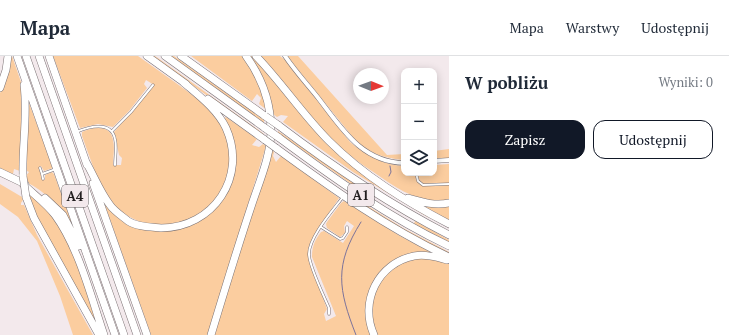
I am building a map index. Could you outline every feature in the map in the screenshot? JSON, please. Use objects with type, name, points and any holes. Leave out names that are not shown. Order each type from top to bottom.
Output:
[{"type":"highway","points":[[0,88],[6,70],[8,56]]},
{"type":"highway","points":[[17,56],[115,335]]},
{"type":"highway","name":"A4","points":[[26,56],[124,335]]},
{"type":"highway","name":"A4","points":[[39,56],[137,335]]},
{"type":"highway","points":[[48,56],[147,335]]},
{"type":"highway","points":[[147,56],[344,196],[409,237],[449,259]]},
{"type":"highway","name":"A1","points":[[165,56],[369,201],[405,223],[449,246]]},
{"type":"highway","name":"A1","points":[[181,56],[321,156],[384,198],[449,235]]},
{"type":"highway","points":[[211,335],[266,157],[271,132],[269,110],[265,92],[256,70],[246,56]]},
{"type":"highway","points":[[256,56],[328,140],[363,171],[395,193],[449,224]]},
{"type":"highway","points":[[22,71],[26,108],[22,179],[26,197],[34,218],[99,335]]},
{"type":"highway","points":[[86,162],[110,206],[130,222],[149,227],[172,228],[196,220],[210,210],[223,194],[230,176],[233,159],[231,142],[224,124],[216,112],[183,82]]},
{"type":"highway","points":[[0,172],[22,179],[44,196],[62,215],[76,238],[98,288]]},
{"type":"highway","points":[[22,179],[63,227],[74,246],[104,335]]},
{"type":"highway","points":[[395,193],[424,203],[449,203]]},
{"type":"highway","points":[[374,335],[369,317],[369,304],[375,285],[385,271],[401,260],[414,256],[429,256],[449,259]]},
{"type":"street","points":[[285,57],[358,146],[377,157],[401,163]]},
{"type":"street","points":[[437,161],[449,160]]},
{"type":"lane","points":[[112,132],[153,85]]},
{"type":"lane","points":[[75,132],[97,126],[103,127],[112,132],[115,139],[114,165]]},
{"type":"lane","points":[[40,168],[43,179]]},
{"type":"lane","points":[[42,174],[57,169]]},
{"type":"lane","points":[[417,176],[418,180],[423,185],[449,184]]},
{"type":"lane","points":[[329,314],[329,308],[309,255],[313,240],[344,196]]},
{"type":"lane","points":[[321,227],[340,239],[343,238],[347,232],[347,227]]},
{"type":"shaded area","points":[[10,56],[12,56],[21,82],[23,95],[20,171],[14,169],[13,174],[0,169],[0,93],[3,87]]},
{"type":"shaded area","points":[[53,56],[138,56],[199,100],[221,125],[228,142],[230,166],[227,181],[220,196],[208,209],[188,222],[165,226],[142,223],[124,214],[115,207],[99,183],[82,136],[82,132],[96,128],[109,131],[112,135],[114,143],[113,165],[121,165],[122,158],[119,155],[114,132],[154,85],[146,80],[144,84],[147,88],[129,111],[113,127],[98,124],[80,128]]},
{"type":"shaded area","points":[[151,56],[155,56],[264,134],[264,136]]},
{"type":"shaded area","points":[[171,56],[174,56],[264,120],[264,123]]},
{"type":"shaded area","points":[[191,56],[243,56],[259,81],[267,110],[259,104],[261,98],[257,94],[252,101]]},
{"type":"shaded area","points":[[249,56],[253,56],[317,133],[429,218],[353,172],[283,122],[288,116],[281,115],[277,117],[273,114],[270,98],[265,84]]},
{"type":"shaded area","points":[[261,56],[280,56],[285,60],[350,142],[375,158],[389,164],[401,166],[401,176],[437,176],[437,165],[449,164],[449,201],[422,199],[414,196],[382,178],[346,153],[327,135]]},
{"type":"shaded area","points":[[287,56],[298,56],[387,155],[401,154],[401,160],[378,155],[356,141]]},
{"type":"shaded area","points":[[29,103],[53,168],[44,171],[41,166],[39,167],[42,180],[45,180],[45,175],[52,172],[54,174],[73,226],[46,196],[26,182],[25,177],[29,172],[25,170]]},
{"type":"shaded area","points":[[226,117],[257,139],[252,145],[259,147],[263,144],[266,146],[208,335],[151,335],[103,200],[126,221],[174,230],[188,226],[203,219],[217,207],[225,195],[235,168],[224,119]]},
{"type":"shaded area","points":[[278,131],[371,195],[370,197],[278,133]]},
{"type":"shaded area","points":[[271,149],[274,152],[273,156],[276,162],[281,156],[339,198],[309,246],[308,257],[327,309],[324,314],[326,321],[336,316],[312,257],[314,243],[321,232],[324,231],[343,243],[354,226],[347,221],[344,226],[345,233],[340,237],[327,228],[326,224],[344,201],[400,236],[434,254],[400,259],[370,291],[372,335],[214,335]]},
{"type":"shaded area","points":[[449,149],[449,158],[437,159],[437,151]]},
{"type":"shaded area","points":[[0,184],[22,197],[23,200],[21,205],[24,205],[37,235],[93,335],[73,335],[60,296],[37,241],[18,217],[0,204]]},
{"type":"shaded area","points":[[28,192],[50,212],[61,227],[78,265],[101,333],[36,216]]},
{"type":"shaded area","points":[[355,198],[403,228],[449,252],[449,255],[354,200]]},
{"type":"shaded area","points":[[449,205],[449,220],[425,207],[426,206]]},
{"type":"shaded area","points":[[415,221],[449,240],[449,242],[414,224]]},
{"type":"shaded area","points":[[418,258],[429,258],[449,264],[449,335],[377,335],[373,322],[372,309],[378,286],[385,276],[394,268],[405,262]]},
{"type":"waterway","points":[[389,176],[391,172],[390,166]]},
{"type":"waterway","points":[[356,335],[345,304],[342,277],[346,251],[361,222]]}]
